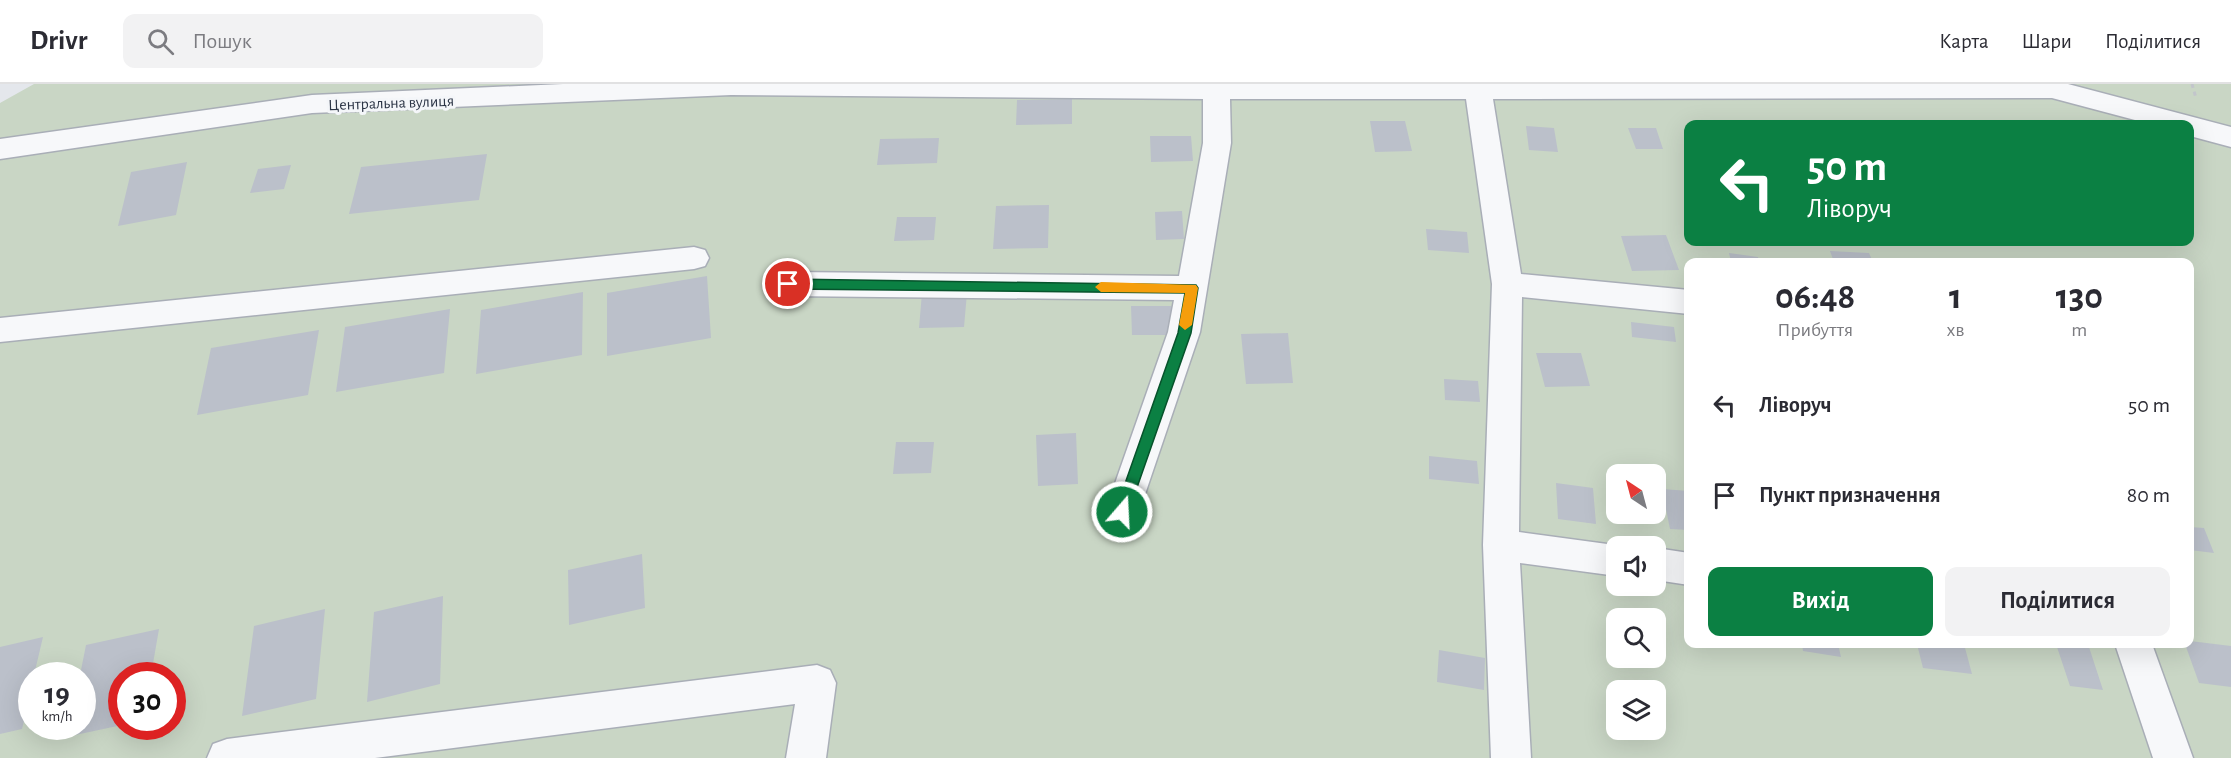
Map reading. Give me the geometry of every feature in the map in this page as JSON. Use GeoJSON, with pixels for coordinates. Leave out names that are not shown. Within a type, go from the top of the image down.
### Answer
{"type":"FeatureCollection","features":[{"type":"Feature","properties":{"kind":"street","name":"Центральна вулиця"},"geometry":{"type":"LineString","coordinates":[[0,149],[312,104],[731,86],[1216,90],[2052,90],[2168,120]]}},
{"type":"Feature","properties":{"kind":"street"},"geometry":{"type":"LineString","coordinates":[[1122,512],[1184,333],[1216,143],[1216,90]]}},
{"type":"Feature","properties":{"kind":"street"},"geometry":{"type":"LineString","coordinates":[[1478,90],[1507,284],[1501,545],[1511,758]]}},
{"type":"Feature","properties":{"kind":"street"},"geometry":{"type":"LineString","coordinates":[[2194,127],[2231,137]]}},
{"type":"Feature","properties":{"kind":"street"},"geometry":{"type":"LineString","coordinates":[[0,330],[694,258]]}},
{"type":"Feature","properties":{"kind":"street"},"geometry":{"type":"LineString","coordinates":[[788,284],[1192,288]]}},
{"type":"Feature","properties":{"kind":"street"},"geometry":{"type":"LineString","coordinates":[[1507,284],[1684,302]]}},
{"type":"Feature","properties":{"kind":"street"},"geometry":{"type":"LineString","coordinates":[[1501,545],[1606,559]]}},
{"type":"Feature","properties":{"kind":"street"},"geometry":{"type":"LineString","coordinates":[[1666,566],[1684,568]]}},
{"type":"Feature","properties":{"kind":"street"},"geometry":{"type":"LineString","coordinates":[[2134,648],[2173,758]]}},
{"type":"Feature","properties":{"kind":"street"},"geometry":{"type":"LineString","coordinates":[[227,758],[817,683],[806,758]]}},
{"type":"Feature","properties":{"kind":"green space"},"geometry":{"type":"Polygon","coordinates":[[[34,84],[2231,84],[2231,758],[0,758],[0,103],[34,84]]]}},
{"type":"Feature","properties":{"kind":"building"},"geometry":{"type":"Polygon","coordinates":[[[1072,99],[1072,124],[1016,125],[1017,100],[1072,99]]]}},
{"type":"Feature","properties":{"kind":"building"},"geometry":{"type":"Polygon","coordinates":[[[1370,121],[1405,121],[1412,151],[1375,152],[1370,121]]]}},
{"type":"Feature","properties":{"kind":"building"},"geometry":{"type":"Polygon","coordinates":[[[1526,126],[1554,128],[1558,152],[1529,150],[1526,126]]]}},
{"type":"Feature","properties":{"kind":"building"},"geometry":{"type":"Polygon","coordinates":[[[1628,128],[1656,128],[1663,149],[1636,149],[1628,128]]]}},
{"type":"Feature","properties":{"kind":"building"},"geometry":{"type":"Polygon","coordinates":[[[1150,136],[1191,136],[1193,161],[1151,162],[1150,136]]]}},
{"type":"Feature","properties":{"kind":"building"},"geometry":{"type":"Polygon","coordinates":[[[939,138],[937,163],[877,165],[880,139],[939,138]]]}},
{"type":"Feature","properties":{"kind":"building"},"geometry":{"type":"Polygon","coordinates":[[[487,154],[479,200],[349,214],[361,167],[487,154]]]}},
{"type":"Feature","properties":{"kind":"building"},"geometry":{"type":"Polygon","coordinates":[[[187,162],[176,215],[118,226],[131,172],[187,162]]]}},
{"type":"Feature","properties":{"kind":"building"},"geometry":{"type":"Polygon","coordinates":[[[291,165],[284,189],[250,193],[258,169],[291,165]]]}},
{"type":"Feature","properties":{"kind":"building"},"geometry":{"type":"Polygon","coordinates":[[[1049,205],[1048,248],[993,249],[996,206],[1049,205]]]}},
{"type":"Feature","properties":{"kind":"building"},"geometry":{"type":"Polygon","coordinates":[[[1182,211],[1184,239],[1156,240],[1155,212],[1182,211]]]}},
{"type":"Feature","properties":{"kind":"building"},"geometry":{"type":"Polygon","coordinates":[[[897,217],[936,217],[934,240],[894,241],[897,217]]]}},
{"type":"Feature","properties":{"kind":"building"},"geometry":{"type":"Polygon","coordinates":[[[1426,229],[1467,232],[1469,253],[1428,250],[1426,229]]]}},
{"type":"Feature","properties":{"kind":"building"},"geometry":{"type":"Polygon","coordinates":[[[1666,235],[1679,270],[1632,271],[1621,236],[1666,235]]]}},
{"type":"Feature","properties":{"kind":"building"},"geometry":{"type":"Polygon","coordinates":[[[1830,251],[1869,253],[1871,258],[1833,258],[1830,251]]]}},
{"type":"Feature","properties":{"kind":"building"},"geometry":{"type":"Polygon","coordinates":[[[1729,253],[1758,258],[1730,258],[1729,253]]]}},
{"type":"Feature","properties":{"kind":"building"},"geometry":{"type":"Polygon","coordinates":[[[707,276],[711,338],[607,356],[607,293],[707,276]]]}},
{"type":"Feature","properties":{"kind":"building"},"geometry":{"type":"Polygon","coordinates":[[[583,292],[582,355],[476,374],[481,310],[583,292]]]}},
{"type":"Feature","properties":{"kind":"building"},"geometry":{"type":"Polygon","coordinates":[[[922,293],[967,293],[964,327],[919,328],[922,293]]]}},
{"type":"Feature","properties":{"kind":"building"},"geometry":{"type":"Polygon","coordinates":[[[1131,306],[1171,306],[1172,335],[1132,335],[1131,306]]]}},
{"type":"Feature","properties":{"kind":"building"},"geometry":{"type":"Polygon","coordinates":[[[450,309],[444,373],[336,392],[345,327],[450,309]]]}},
{"type":"Feature","properties":{"kind":"building"},"geometry":{"type":"Polygon","coordinates":[[[1631,322],[1674,327],[1676,342],[1632,337],[1631,322]]]}},
{"type":"Feature","properties":{"kind":"building"},"geometry":{"type":"Polygon","coordinates":[[[319,330],[308,395],[197,415],[211,348],[319,330]]]}},
{"type":"Feature","properties":{"kind":"building"},"geometry":{"type":"Polygon","coordinates":[[[1288,333],[1293,383],[1246,384],[1241,334],[1288,333]]]}},
{"type":"Feature","properties":{"kind":"building"},"geometry":{"type":"Polygon","coordinates":[[[1536,353],[1581,353],[1590,386],[1545,387],[1536,353]]]}},
{"type":"Feature","properties":{"kind":"building"},"geometry":{"type":"Polygon","coordinates":[[[1444,379],[1478,381],[1480,402],[1445,400],[1444,379]]]}},
{"type":"Feature","properties":{"kind":"building"},"geometry":{"type":"Polygon","coordinates":[[[1076,433],[1078,484],[1038,486],[1036,435],[1076,433]]]}},
{"type":"Feature","properties":{"kind":"building"},"geometry":{"type":"Polygon","coordinates":[[[896,442],[934,442],[931,473],[893,474],[896,442]]]}},
{"type":"Feature","properties":{"kind":"building"},"geometry":{"type":"Polygon","coordinates":[[[1429,456],[1477,461],[1479,484],[1429,479],[1429,456]]]}},
{"type":"Feature","properties":{"kind":"building"},"geometry":{"type":"Polygon","coordinates":[[[1556,483],[1593,488],[1596,524],[1558,519],[1556,483]]]}},
{"type":"Feature","properties":{"kind":"building"},"geometry":{"type":"Polygon","coordinates":[[[1666,489],[1684,491],[1684,530],[1670,529],[1666,509],[1666,489]]]}},
{"type":"Feature","properties":{"kind":"building"},"geometry":{"type":"Polygon","coordinates":[[[2194,527],[2204,528],[2214,553],[2194,550],[2194,527]]]}},
{"type":"Feature","properties":{"kind":"building"},"geometry":{"type":"Polygon","coordinates":[[[642,554],[645,608],[569,625],[568,570],[642,554]]]}},
{"type":"Feature","properties":{"kind":"building"},"geometry":{"type":"Polygon","coordinates":[[[443,596],[440,684],[367,702],[374,612],[443,596]]]}},
{"type":"Feature","properties":{"kind":"building"},"geometry":{"type":"Polygon","coordinates":[[[325,609],[316,699],[242,716],[254,626],[325,609]]]}},
{"type":"Feature","properties":{"kind":"building"},"geometry":{"type":"Polygon","coordinates":[[[159,629],[153,662],[108,662],[108,728],[96,731],[96,662],[83,662],[86,645],[159,629]]]}},
{"type":"Feature","properties":{"kind":"building"},"geometry":{"type":"Polygon","coordinates":[[[43,637],[37,662],[18,662],[18,730],[0,734],[0,647],[43,637]]]}},
{"type":"Feature","properties":{"kind":"building"},"geometry":{"type":"Polygon","coordinates":[[[2194,641],[2231,646],[2231,687],[2199,683],[2186,648],[2194,648],[2194,641]]]}},
{"type":"Feature","properties":{"kind":"building"},"geometry":{"type":"Polygon","coordinates":[[[1803,648],[1839,648],[1841,657],[1803,651],[1803,648]]]}},
{"type":"Feature","properties":{"kind":"building"},"geometry":{"type":"Polygon","coordinates":[[[1918,648],[1965,648],[1972,674],[1923,668],[1918,648]]]}},
{"type":"Feature","properties":{"kind":"building"},"geometry":{"type":"Polygon","coordinates":[[[2057,648],[2089,648],[2103,690],[2070,686],[2057,648]]]}},
{"type":"Feature","properties":{"kind":"building"},"geometry":{"type":"Polygon","coordinates":[[[1439,650],[1485,658],[1484,690],[1437,682],[1439,650]]]}},
{"type":"Feature","properties":{"kind":"slow traffic"},"geometry":{"type":"LineString","coordinates":[[1101,287],[1192,288],[1185,325]]}},
{"type":"Feature","properties":{"kind":"route"},"geometry":{"type":"LineString","coordinates":[[788,284],[1192,288],[1184,333],[1122,512]]}}]}
